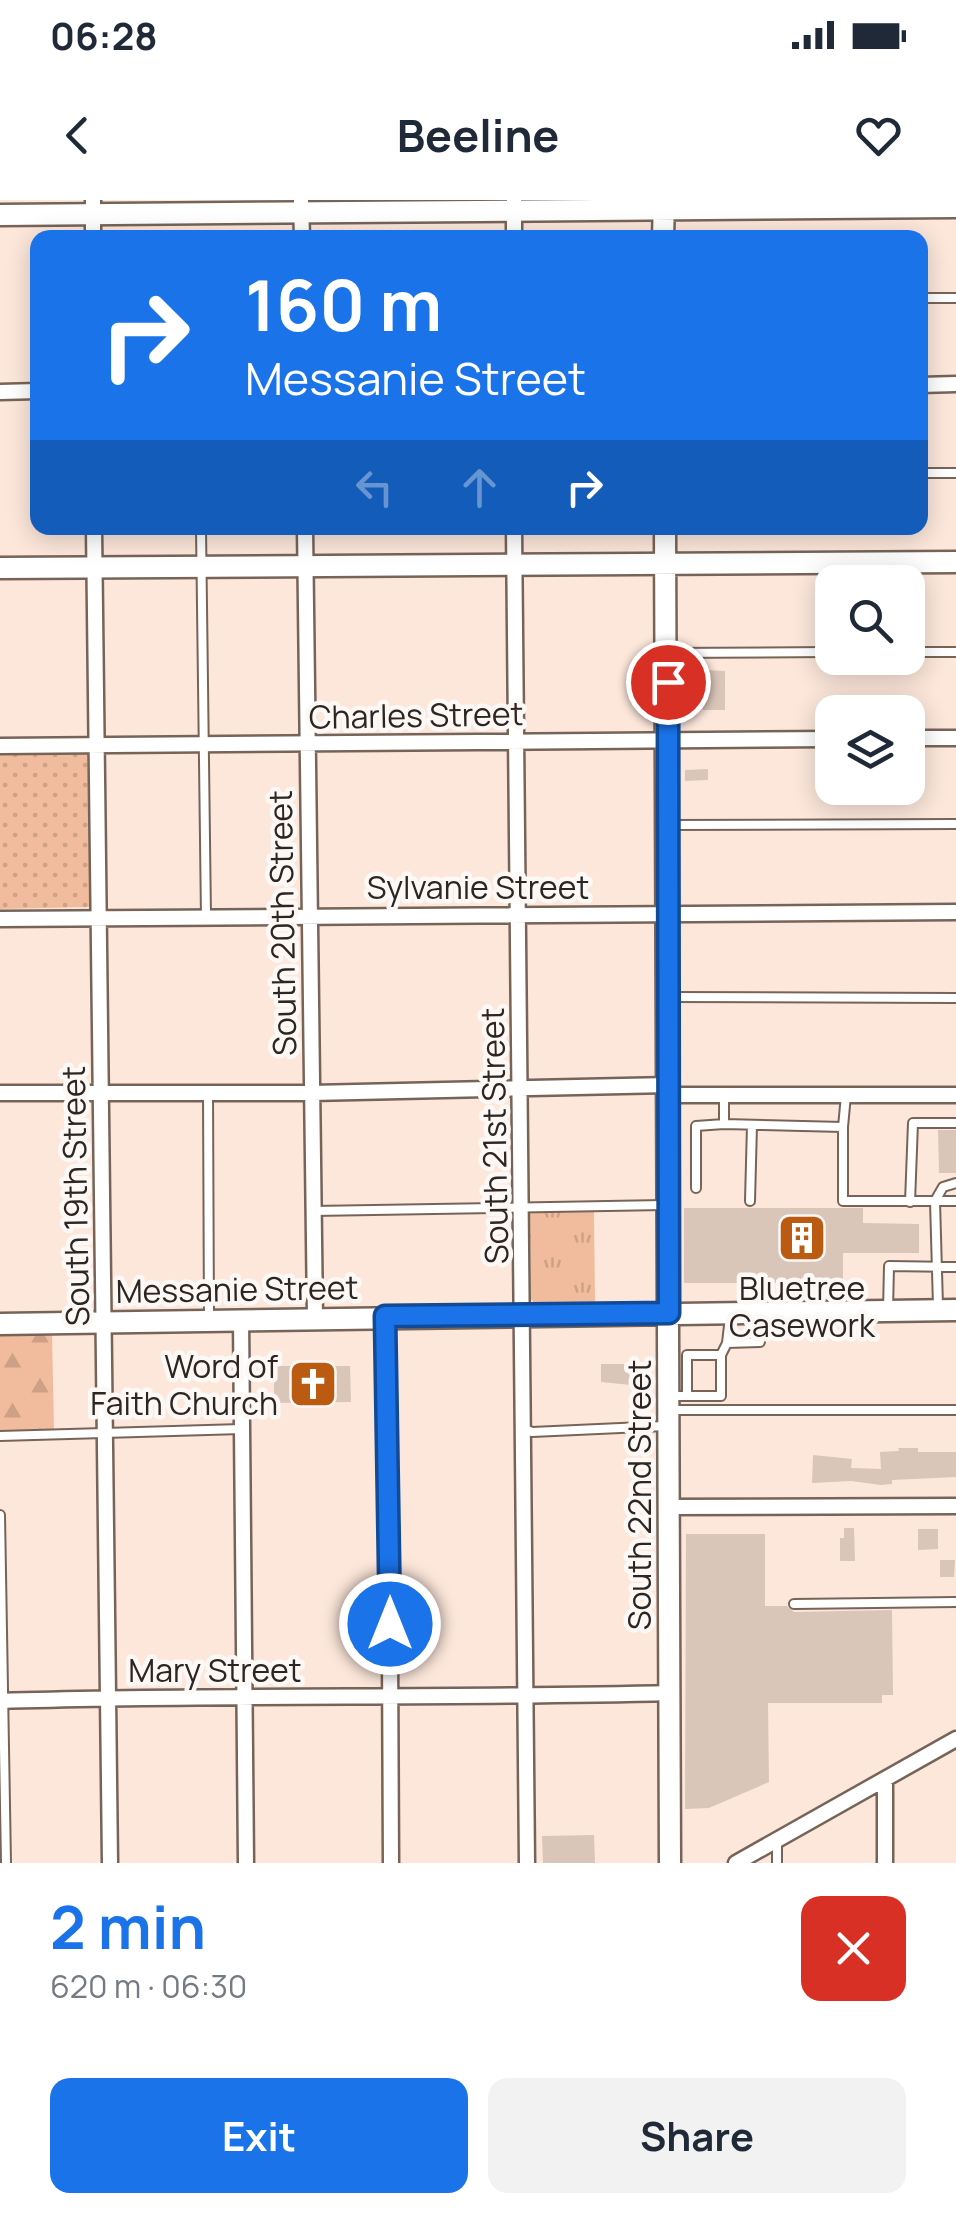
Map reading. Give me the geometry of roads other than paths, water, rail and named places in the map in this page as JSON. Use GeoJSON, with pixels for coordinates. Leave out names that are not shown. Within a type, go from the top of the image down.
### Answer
{"type":"FeatureCollection","features":[{"type":"Feature","properties":{"kind":"street"},"geometry":{"type":"LineString","coordinates":[[664,204],[664,230]]}},
{"type":"Feature","properties":{"kind":"street"},"geometry":{"type":"LineString","coordinates":[[0,215],[93,207],[956,207]]}},
{"type":"Feature","properties":{"kind":"street"},"geometry":{"type":"LineString","coordinates":[[928,385],[956,384]]}},
{"type":"Feature","properties":{"kind":"street"},"geometry":{"type":"LineString","coordinates":[[0,392],[30,391]]}},
{"type":"Feature","properties":{"kind":"street","name":"South 19th Street"},"geometry":{"type":"LineString","coordinates":[[94,535],[110,1863]]}},
{"type":"Feature","properties":{"kind":"street","name":"South 20th Street"},"geometry":{"type":"LineString","coordinates":[[305,535],[315,1318]]}},
{"type":"Feature","properties":{"kind":"street","name":"South 21st Street"},"geometry":{"type":"LineString","coordinates":[[514,535],[527,1863]]}},
{"type":"Feature","properties":{"kind":"street","name":"South 22nd Street"},"geometry":{"type":"LineString","coordinates":[[666,535],[669,1313],[674,1407],[669,1507],[670,1863]]}},
{"type":"Feature","properties":{"kind":"street"},"geometry":{"type":"LineString","coordinates":[[0,568],[956,562]]}},
{"type":"Feature","properties":{"kind":"street"},"geometry":{"type":"LineString","coordinates":[[925,738],[956,738]]}},
{"type":"Feature","properties":{"kind":"street","name":"Charles Street"},"geometry":{"type":"LineString","coordinates":[[0,746],[815,739]]}},
{"type":"Feature","properties":{"kind":"street","name":"Sylvanie Street"},"geometry":{"type":"LineString","coordinates":[[0,919],[956,912]]}},
{"type":"Feature","properties":{"kind":"street"},"geometry":{"type":"LineString","coordinates":[[0,1093],[520,1088],[668,1090],[724,1095],[956,1095]]}},
{"type":"Feature","properties":{"kind":"street","name":"Messanie Street"},"geometry":{"type":"LineString","coordinates":[[0,1324],[947,1310]]}},
{"type":"Feature","properties":{"kind":"street"},"geometry":{"type":"LineString","coordinates":[[385,1316],[390,1438],[391,1863]]}},
{"type":"Feature","properties":{"kind":"street"},"geometry":{"type":"LineString","coordinates":[[241,1319],[246,1863]]}},
{"type":"Feature","properties":{"kind":"street"},"geometry":{"type":"LineString","coordinates":[[669,1507],[956,1506]]}},
{"type":"Feature","properties":{"kind":"street","name":"Mary Street"},"geometry":{"type":"LineString","coordinates":[[2,1701],[670,1693]]}},
{"type":"Feature","properties":{"kind":"street"},"geometry":{"type":"LineString","coordinates":[[736,1863],[956,1739]]}},
{"type":"Feature","properties":{"kind":"street"},"geometry":{"type":"LineString","coordinates":[[885,1780],[886,1863]]}},
{"type":"Feature","properties":{"kind":"lane"},"geometry":{"type":"LineString","coordinates":[[928,298],[956,298]]}},
{"type":"Feature","properties":{"kind":"lane"},"geometry":{"type":"LineString","coordinates":[[928,474],[956,473]]}},
{"type":"Feature","properties":{"kind":"lane"},"geometry":{"type":"LineString","coordinates":[[201,535],[206,916]]}},
{"type":"Feature","properties":{"kind":"lane"},"geometry":{"type":"LineString","coordinates":[[667,653],[815,652]]}},
{"type":"Feature","properties":{"kind":"lane"},"geometry":{"type":"LineString","coordinates":[[925,652],[956,652]]}},
{"type":"Feature","properties":{"kind":"lane"},"geometry":{"type":"LineString","coordinates":[[668,826],[956,824]]}},
{"type":"Feature","properties":{"kind":"lane"},"geometry":{"type":"LineString","coordinates":[[668,997],[956,998]]}},
{"type":"Feature","properties":{"kind":"lane"},"geometry":{"type":"LineString","coordinates":[[208,1093],[209,1320]]}},
{"type":"Feature","properties":{"kind":"lane"},"geometry":{"type":"LineString","coordinates":[[724,1095],[724,1124]]}},
{"type":"Feature","properties":{"kind":"lane"},"geometry":{"type":"LineString","coordinates":[[846,1095],[842,1127],[843,1201],[956,1201]]}},
{"type":"Feature","properties":{"kind":"lane"},"geometry":{"type":"LineString","coordinates":[[910,1202],[913,1123],[956,1123]]}},
{"type":"Feature","properties":{"kind":"lane"},"geometry":{"type":"LineString","coordinates":[[750,1201],[752,1125]]}},
{"type":"Feature","properties":{"kind":"lane"},"geometry":{"type":"LineString","coordinates":[[696,1188],[696,1126],[842,1127]]}},
{"type":"Feature","properties":{"kind":"lane"},"geometry":{"type":"LineString","coordinates":[[947,1310],[935,1267],[935,1202],[943,1187],[956,1183]]}},
{"type":"Feature","properties":{"kind":"lane"},"geometry":{"type":"LineString","coordinates":[[313,1211],[669,1204]]}},
{"type":"Feature","properties":{"kind":"lane"},"geometry":{"type":"LineString","coordinates":[[888,1311],[889,1266],[956,1267]]}},
{"type":"Feature","properties":{"kind":"lane"},"geometry":{"type":"LineString","coordinates":[[525,1429],[532,1432],[721,1396],[720,1355],[727,1343],[731,1312]]}},
{"type":"Feature","properties":{"kind":"lane"},"geometry":{"type":"LineString","coordinates":[[727,1343],[760,1342]]}},
{"type":"Feature","properties":{"kind":"lane"},"geometry":{"type":"LineString","coordinates":[[674,1407],[687,1355],[720,1355]]}},
{"type":"Feature","properties":{"kind":"lane"},"geometry":{"type":"LineString","coordinates":[[674,1407],[956,1410]]}},
{"type":"Feature","properties":{"kind":"lane"},"geometry":{"type":"LineString","coordinates":[[0,1436],[242,1429]]}},
{"type":"Feature","properties":{"kind":"lane"},"geometry":{"type":"LineString","coordinates":[[0,1514],[6,1863]]}},
{"type":"Feature","properties":{"kind":"lane"},"geometry":{"type":"LineString","coordinates":[[794,1604],[956,1602]]}},
{"type":"Feature","properties":{"kind":"lane"},"geometry":{"type":"LineString","coordinates":[[777,1840],[777,1863]]}},
{"type":"Feature","properties":{"kind":"place","name":"Bluetree Casework"},"geometry":{"type":"Point","coordinates":[802,1238]}},
{"type":"Feature","properties":{"kind":"place","name":"Word of Faith Church"},"geometry":{"type":"Point","coordinates":[313,1384]}}]}
